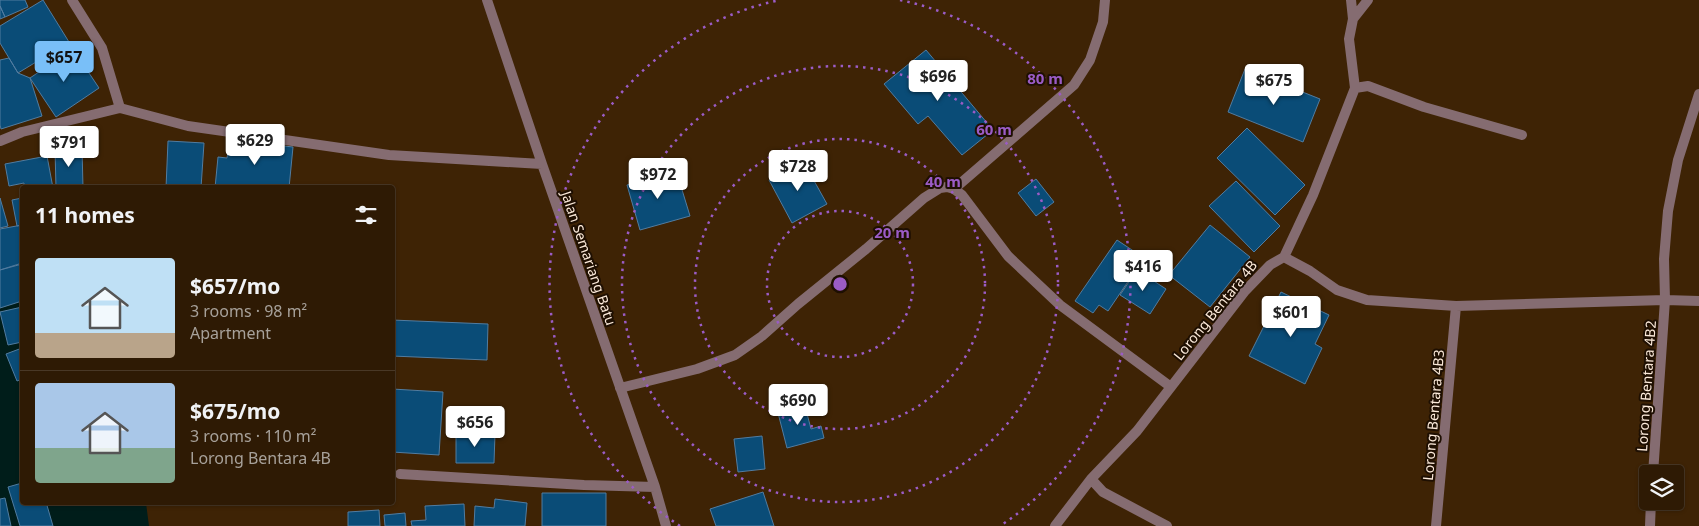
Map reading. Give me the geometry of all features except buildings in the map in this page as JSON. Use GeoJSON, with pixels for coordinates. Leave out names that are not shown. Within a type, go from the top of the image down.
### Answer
{"type":"FeatureCollection","features":[{"type":"Feature","properties":{"kind":"street"},"geometry":{"type":"LineString","coordinates":[[72,0],[102,48],[120,108]]}},
{"type":"Feature","properties":{"kind":"street","name":"Jalan Semariang Batu"},"geometry":{"type":"LineString","coordinates":[[487,0],[655,487],[666,526]]}},
{"type":"Feature","properties":{"kind":"street"},"geometry":{"type":"LineString","coordinates":[[954,189],[1074,85],[1090,60],[1103,22],[1105,0]]}},
{"type":"Feature","properties":{"kind":"street"},"geometry":{"type":"LineString","coordinates":[[1351,0],[1353,19],[1350,39],[1355,88],[1313,194],[1284,257],[1310,271],[1337,290],[1367,300],[1456,306],[1665,300],[1699,301]]}},
{"type":"Feature","properties":{"kind":"street"},"geometry":{"type":"LineString","coordinates":[[1353,19],[1368,0]]}},
{"type":"Feature","properties":{"kind":"street"},"geometry":{"type":"LineString","coordinates":[[1355,88],[1368,86],[1424,107],[1522,135]]}},
{"type":"Feature","properties":{"kind":"street","name":"Lorong Bentara 4B2"},"geometry":{"type":"LineString","coordinates":[[1655,465],[1665,300],[1664,259],[1668,210],[1678,160],[1699,94]]}},
{"type":"Feature","properties":{"kind":"street"},"geometry":{"type":"LineString","coordinates":[[0,141],[22,132],[120,108],[188,126],[379,153],[542,164]]}},
{"type":"Feature","properties":{"kind":"street"},"geometry":{"type":"LineString","coordinates":[[620,388],[697,369],[735,355],[762,336],[924,198],[940,188],[948,187],[962,195],[1008,256],[1060,306],[1171,387]]}},
{"type":"Feature","properties":{"kind":"street","name":"Lorong Bentara 4B"},"geometry":{"type":"LineString","coordinates":[[1055,526],[1092,480],[1137,431],[1245,291],[1270,265],[1284,257]]}},
{"type":"Feature","properties":{"kind":"street","name":"Lorong Bentara 4B3"},"geometry":{"type":"LineString","coordinates":[[1436,526],[1456,306]]}},
{"type":"Feature","properties":{"kind":"street"},"geometry":{"type":"LineString","coordinates":[[400,474],[584,485],[655,487]]}},
{"type":"Feature","properties":{"kind":"street"},"geometry":{"type":"LineString","coordinates":[[1092,480],[1103,492],[1167,526]]}},
{"type":"Feature","properties":{"kind":"street"},"geometry":{"type":"LineString","coordinates":[[1650,526],[1651,510]]}},
{"type":"Feature","properties":{"kind":"water"},"geometry":{"type":"Polygon","coordinates":[[[20,250],[20,505],[146,505],[149,526],[0,526],[0,252],[20,250]]]}}]}
